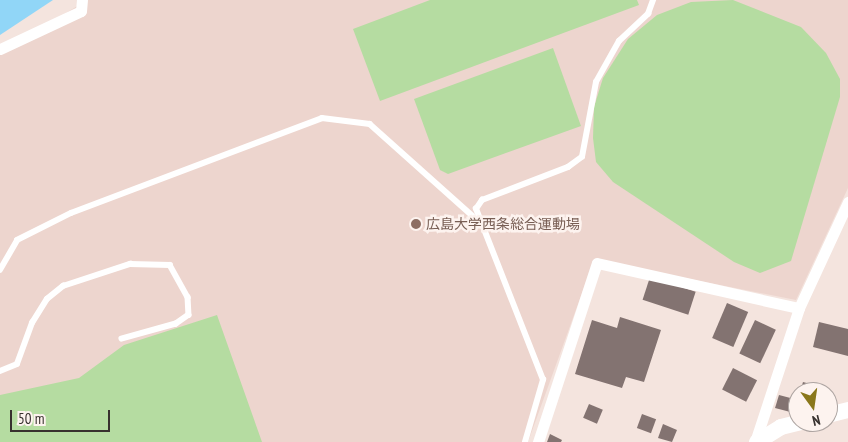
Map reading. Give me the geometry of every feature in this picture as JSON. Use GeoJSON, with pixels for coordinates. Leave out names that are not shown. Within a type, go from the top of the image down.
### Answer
{"type":"FeatureCollection","features":[{"type":"Feature","properties":{"kind":"street"},"geometry":{"type":"LineString","coordinates":[[0,50],[81,11],[82,0]]}},
{"type":"Feature","properties":{"kind":"street"},"geometry":{"type":"LineString","coordinates":[[756,442],[799,308],[848,202]]}},
{"type":"Feature","properties":{"kind":"street"},"geometry":{"type":"LineString","coordinates":[[538,442],[597,262],[799,308]]}},
{"type":"Feature","properties":{"kind":"street"},"geometry":{"type":"LineString","coordinates":[[756,442],[781,427],[788,425]]}},
{"type":"Feature","properties":{"kind":"lane"},"geometry":{"type":"LineString","coordinates":[[525,442],[543,380],[476,209],[482,200],[568,167],[582,157],[596,82],[619,41],[648,14],[653,0]]}},
{"type":"Feature","properties":{"kind":"lane"},"geometry":{"type":"LineString","coordinates":[[0,270],[17,240],[71,213],[322,118],[370,124],[484,226]]}},
{"type":"Feature","properties":{"kind":"lane"},"geometry":{"type":"LineString","coordinates":[[0,371],[17,364],[32,323],[47,299],[63,286],[130,264],[170,265],[188,297],[189,315],[176,324],[122,339]]}},
{"type":"Feature","properties":{"kind":"shaded area","name":"広島大学西条総合運動場"},"geometry":{"type":"Polygon","coordinates":[[[87,0],[848,0],[848,188],[796,300],[594,260],[528,442],[0,442],[0,54],[87,0]]]}},
{"type":"Feature","properties":{"kind":"green space"},"geometry":{"type":"Polygon","coordinates":[[[430,0],[637,0],[639,5],[380,101],[353,29],[430,0]]]}},
{"type":"Feature","properties":{"kind":"green space"},"geometry":{"type":"Polygon","coordinates":[[[733,0],[801,27],[826,53],[840,79],[840,97],[791,261],[760,273],[734,262],[613,182],[596,162],[593,138],[594,107],[603,78],[628,39],[657,15],[691,2],[733,0]]]}},
{"type":"Feature","properties":{"kind":"green space"},"geometry":{"type":"Polygon","coordinates":[[[553,48],[581,126],[448,174],[440,170],[414,99],[553,48]]]}},
{"type":"Feature","properties":{"kind":"green space"},"geometry":{"type":"Polygon","coordinates":[[[217,315],[262,442],[0,442],[0,395],[79,378],[124,345],[217,315]]]}},
{"type":"Feature","properties":{"kind":"water"},"geometry":{"type":"Polygon","coordinates":[[[0,0],[53,0],[0,35],[0,0]]]}},
{"type":"Feature","properties":{"kind":"building"},"geometry":{"type":"Polygon","coordinates":[[[650,277],[696,292],[688,315],[643,300],[650,277]]]}},
{"type":"Feature","properties":{"kind":"building"},"geometry":{"type":"Polygon","coordinates":[[[727,303],[748,312],[733,347],[712,338],[727,303]]]}},
{"type":"Feature","properties":{"kind":"building"},"geometry":{"type":"Polygon","coordinates":[[[620,317],[661,330],[644,382],[626,377],[622,388],[575,374],[592,320],[617,328],[620,317]]]}},
{"type":"Feature","properties":{"kind":"building"},"geometry":{"type":"Polygon","coordinates":[[[755,320],[776,330],[760,363],[739,354],[755,320]]]}},
{"type":"Feature","properties":{"kind":"building"},"geometry":{"type":"Polygon","coordinates":[[[819,322],[848,329],[848,356],[813,347],[819,322]]]}},
{"type":"Feature","properties":{"kind":"building"},"geometry":{"type":"Polygon","coordinates":[[[733,368],[757,380],[746,402],[722,389],[733,368]]]}},
{"type":"Feature","properties":{"kind":"building"},"geometry":{"type":"Polygon","coordinates":[[[779,395],[788,397],[788,411],[775,408],[779,395]]]}},
{"type":"Feature","properties":{"kind":"building"},"geometry":{"type":"Polygon","coordinates":[[[589,404],[603,410],[597,424],[583,418],[589,404]]]}},
{"type":"Feature","properties":{"kind":"building"},"geometry":{"type":"Polygon","coordinates":[[[642,414],[656,419],[651,433],[637,428],[642,414]]]}},
{"type":"Feature","properties":{"kind":"building"},"geometry":{"type":"Polygon","coordinates":[[[663,424],[677,430],[672,442],[658,438],[663,424]]]}},
{"type":"Feature","properties":{"kind":"building"},"geometry":{"type":"Polygon","coordinates":[[[550,434],[562,440],[561,442],[547,442],[550,434]]]}},
{"type":"Feature","properties":{"kind":"place","name":"広島大学西条総合運動場"},"geometry":{"type":"Point","coordinates":[416,224]}}]}
